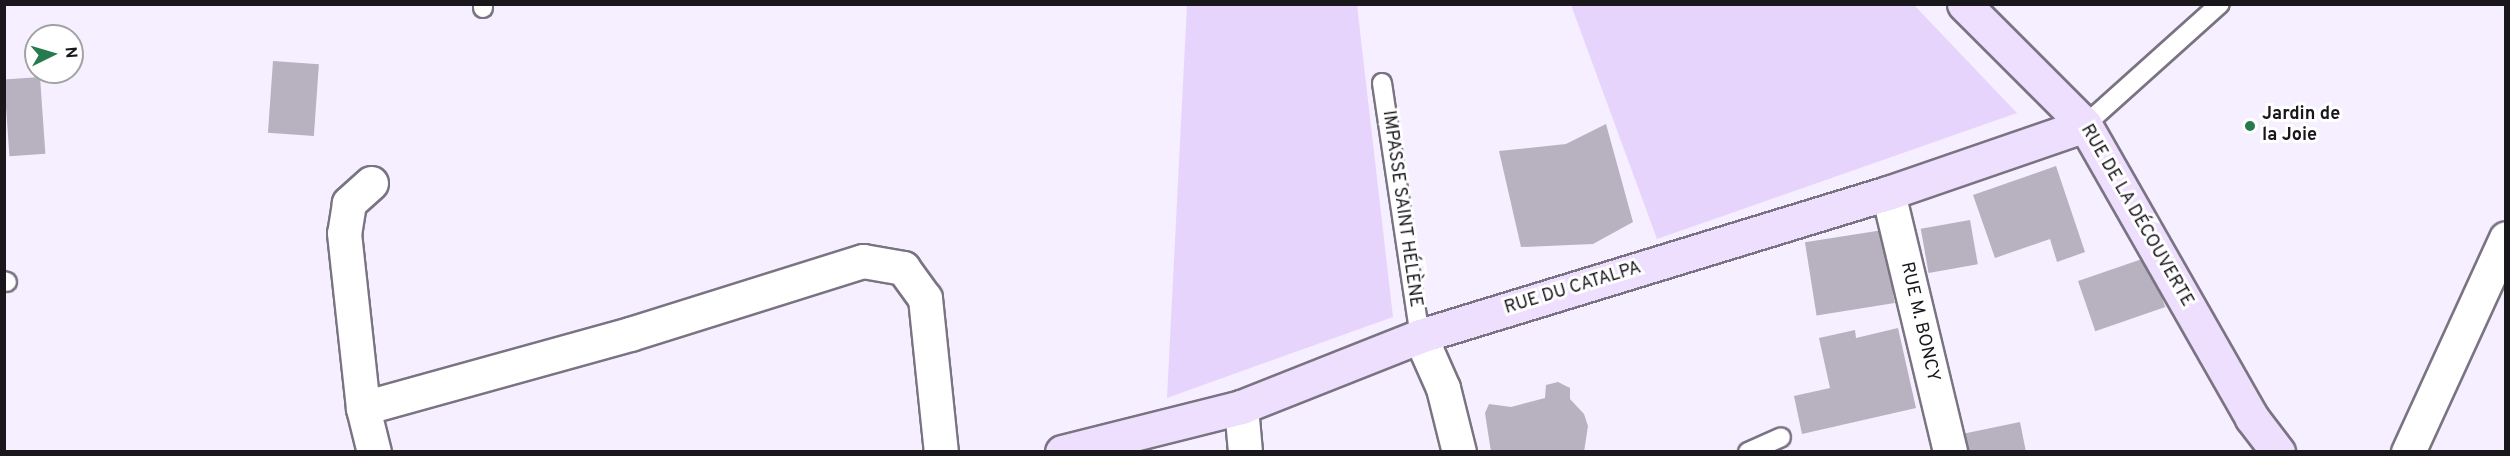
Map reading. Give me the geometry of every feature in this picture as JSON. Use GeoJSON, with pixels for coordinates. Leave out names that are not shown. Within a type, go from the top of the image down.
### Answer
{"type":"FeatureCollection","features":[{"type":"Feature","properties":{"kind":"street","name":"RUE DE LA DÉCOUVERTE"},"geometry":{"type":"LineString","coordinates":[[1964,4],[2085,125],[2252,418],[2278,452]]}},
{"type":"Feature","properties":{"kind":"street","name":"RUE DU CATALPA"},"geometry":{"type":"LineString","coordinates":[[1062,452],[1241,407],[1419,336],[1888,193],[2085,125]]}},
{"type":"Feature","properties":{"kind":"street"},"geometry":{"type":"LineString","coordinates":[[371,183],[349,203],[344,233],[363,408],[374,452]]}},
{"type":"Feature","properties":{"kind":"street","name":"RUE M. BONCY"},"geometry":{"type":"LineString","coordinates":[[1888,193],[1950,452]]}},
{"type":"Feature","properties":{"kind":"street"},"geometry":{"type":"LineString","coordinates":[[2408,452],[2505,238]]}},
{"type":"Feature","properties":{"kind":"street"},"geometry":{"type":"LineString","coordinates":[[363,408],[630,334],[863,261],[903,268],[925,298],[941,452]]}},
{"type":"Feature","properties":{"kind":"street"},"geometry":{"type":"LineString","coordinates":[[1419,336],[1443,388],[1459,452]]}},
{"type":"Feature","properties":{"kind":"street"},"geometry":{"type":"LineString","coordinates":[[1241,407],[1245,452]]}},
{"type":"Feature","properties":{"kind":"lane"},"geometry":{"type":"LineString","coordinates":[[2085,125],[2220,4]]}},
{"type":"Feature","properties":{"kind":"lane","name":"IMPASSE SAINT HÉLÈNE"},"geometry":{"type":"LineString","coordinates":[[1382,82],[1419,336]]}},
{"type":"Feature","properties":{"kind":"lane"},"geometry":{"type":"LineString","coordinates":[[1748,452],[1781,437]]}},
{"type":"Feature","properties":{"kind":"shaded area"},"geometry":{"type":"Polygon","coordinates":[[[1187,5],[1357,5],[1393,317],[1167,398],[1187,5]]]}},
{"type":"Feature","properties":{"kind":"shaded area"},"geometry":{"type":"Polygon","coordinates":[[[1571,5],[1914,5],[2017,113],[1657,239],[1571,5]]]}},
{"type":"Feature","properties":{"kind":"building"},"geometry":{"type":"Polygon","coordinates":[[[273,61],[319,64],[314,136],[268,133],[273,61]]]}},
{"type":"Feature","properties":{"kind":"building"},"geometry":{"type":"Polygon","coordinates":[[[24,78],[24,84],[40,84],[45,154],[9,156],[4,80],[24,78]]]}},
{"type":"Feature","properties":{"kind":"building"},"geometry":{"type":"Polygon","coordinates":[[[1606,124],[1633,222],[1593,244],[1521,247],[1499,151],[1566,144],[1606,124]]]}},
{"type":"Feature","properties":{"kind":"building"},"geometry":{"type":"Polygon","coordinates":[[[2056,166],[2085,252],[2057,262],[2050,239],[1995,258],[1973,195],[2056,166]]]}},
{"type":"Feature","properties":{"kind":"building"},"geometry":{"type":"Polygon","coordinates":[[[1970,220],[1978,264],[1929,273],[1921,229],[1970,220]]]}},
{"type":"Feature","properties":{"kind":"building"},"geometry":{"type":"Polygon","coordinates":[[[1883,230],[1895,303],[1817,315],[1805,242],[1883,230]]]}},
{"type":"Feature","properties":{"kind":"building"},"geometry":{"type":"Polygon","coordinates":[[[2148,257],[2165,307],[2095,331],[2078,281],[2148,257]]]}},
{"type":"Feature","properties":{"kind":"building"},"geometry":{"type":"Polygon","coordinates":[[[1898,328],[1916,408],[1802,434],[1794,396],[1830,388],[1819,338],[1855,330],[1856,338],[1898,328]]]}},
{"type":"Feature","properties":{"kind":"building"},"geometry":{"type":"Polygon","coordinates":[[[1558,382],[1570,388],[1570,399],[1584,414],[1588,426],[1584,452],[1491,452],[1485,413],[1489,404],[1511,407],[1545,398],[1546,385],[1558,382]]]}},
{"type":"Feature","properties":{"kind":"building"},"geometry":{"type":"Polygon","coordinates":[[[2020,422],[2026,452],[1966,452],[1962,434],[2020,422]]]}},
{"type":"Feature","properties":{"kind":"place","name":"Jardin de la Joie"},"geometry":{"type":"Point","coordinates":[2250,126]}}]}
